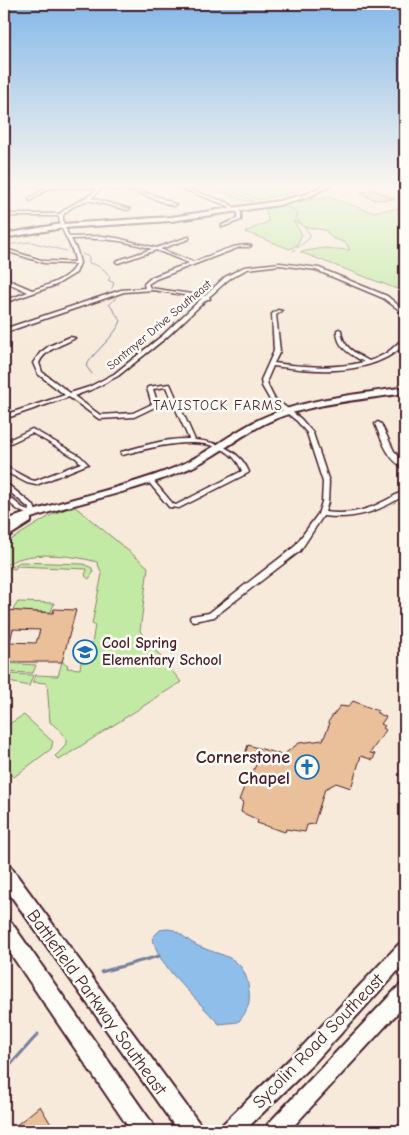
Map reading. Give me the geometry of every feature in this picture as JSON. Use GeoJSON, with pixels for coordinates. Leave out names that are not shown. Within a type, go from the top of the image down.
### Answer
{"type":"FeatureCollection","features":[{"type":"Feature","properties":{"kind":"main road","name":"Battlefield Parkway Southeast"},"geometry":{"type":"LineString","coordinates":[[4,872],[191,1131]]}},
{"type":"Feature","properties":{"kind":"main road","name":"Battlefield Parkway Southeast"},"geometry":{"type":"LineString","coordinates":[[4,928],[144,1131]]}},
{"type":"Feature","properties":{"kind":"street"},"geometry":{"type":"LineString","coordinates":[[4,302],[66,278],[74,272],[78,262],[68,238],[112,237],[156,249],[192,263]]}},
{"type":"Feature","properties":{"kind":"street"},"geometry":{"type":"LineString","coordinates":[[118,262],[188,238]]}},
{"type":"Feature","properties":{"kind":"street"},"geometry":{"type":"LineString","coordinates":[[148,289],[146,284],[151,280],[240,246],[249,246]]}},
{"type":"Feature","properties":{"kind":"street"},"geometry":{"type":"LineString","coordinates":[[8,251],[44,262],[78,262]]}},
{"type":"Feature","properties":{"kind":"street","name":"Santmyer Drive Southeast"},"geometry":{"type":"LineString","coordinates":[[4,418],[102,383],[123,371],[208,298],[228,278],[240,270],[259,265],[286,264],[324,271],[385,296],[405,313]]}},
{"type":"Feature","properties":{"kind":"street"},"geometry":{"type":"LineString","coordinates":[[4,280],[32,292]]}},
{"type":"Feature","properties":{"kind":"street"},"geometry":{"type":"LineString","coordinates":[[4,331],[107,294],[148,289],[208,298]]}},
{"type":"Feature","properties":{"kind":"street"},"geometry":{"type":"LineString","coordinates":[[194,618],[211,616],[281,563],[296,549],[321,514],[327,493],[322,467],[310,433],[289,412],[272,399],[266,389],[264,380],[273,364],[277,351],[274,314],[280,311]]}},
{"type":"Feature","properties":{"kind":"street"},"geometry":{"type":"LineString","coordinates":[[339,330],[339,338],[344,347],[367,362]]}},
{"type":"Feature","properties":{"kind":"street"},"geometry":{"type":"LineString","coordinates":[[72,338],[46,350],[39,356],[36,363],[40,373],[99,417],[134,414],[155,405],[150,388],[168,385],[192,440]]}},
{"type":"Feature","properties":{"kind":"street"},"geometry":{"type":"LineString","coordinates":[[273,364],[329,368],[367,362],[393,352],[405,339]]}},
{"type":"Feature","properties":{"kind":"street"},"geometry":{"type":"LineString","coordinates":[[4,525],[70,502],[149,480],[192,465],[256,424],[289,412],[320,404],[405,390]]}},
{"type":"Feature","properties":{"kind":"street"},"geometry":{"type":"LineString","coordinates":[[378,424],[383,441],[392,455],[405,466]]}},
{"type":"Feature","properties":{"kind":"street"},"geometry":{"type":"LineString","coordinates":[[4,444],[32,431],[78,457],[85,464],[36,483],[16,476],[4,468]]}},
{"type":"Feature","properties":{"kind":"street"},"geometry":{"type":"LineString","coordinates":[[123,453],[176,441],[192,440],[220,448],[236,456],[246,472],[177,507],[171,506],[149,480]]}},
{"type":"Feature","properties":{"kind":"street"},"geometry":{"type":"LineString","coordinates":[[16,476],[4,483],[32,507],[34,514]]}},
{"type":"Feature","properties":{"kind":"street"},"geometry":{"type":"LineString","coordinates":[[321,514],[341,516],[367,513],[405,492]]}},
{"type":"Feature","properties":{"kind":"street"},"geometry":{"type":"LineString","coordinates":[[4,495],[23,511],[34,514]]}},
{"type":"Feature","properties":{"kind":"street"},"geometry":{"type":"LineString","coordinates":[[4,536],[34,514]]}},
{"type":"Feature","properties":{"kind":"street","name":"Sycolin Road Southeast"},"geometry":{"type":"LineString","coordinates":[[230,1131],[306,1056],[405,950]]}},
{"type":"Feature","properties":{"kind":"street","name":"Sycolin Road Southeast"},"geometry":{"type":"LineString","coordinates":[[275,1131],[405,992]]}},
{"type":"Feature","properties":{"kind":"green space"},"geometry":{"type":"Polygon","coordinates":[[[258,237],[301,237],[297,245],[290,249],[258,237]]]}},
{"type":"Feature","properties":{"kind":"green space"},"geometry":{"type":"Polygon","coordinates":[[[405,237],[405,292],[300,252],[324,248],[350,250],[346,243],[332,238],[405,237]]]}},
{"type":"Feature","properties":{"kind":"green space"},"geometry":{"type":"Polygon","coordinates":[[[74,506],[148,567],[140,631],[181,682],[59,760],[55,756],[65,746],[66,738],[50,722],[47,683],[33,682],[35,675],[58,676],[62,662],[68,665],[67,668],[80,669],[81,662],[89,662],[95,625],[92,624],[102,574],[97,562],[75,557],[49,555],[23,558],[12,561],[4,567],[4,544],[53,514],[74,506]]]}},
{"type":"Feature","properties":{"kind":"green space"},"geometry":{"type":"Polygon","coordinates":[[[20,562],[83,564],[92,568],[93,573],[89,579],[85,576],[87,569],[17,566],[15,569],[10,568],[20,562]]]}},
{"type":"Feature","properties":{"kind":"green space"},"geometry":{"type":"Polygon","coordinates":[[[18,602],[54,603],[51,612],[12,611],[18,602]]]}},
{"type":"Feature","properties":{"kind":"green space"},"geometry":{"type":"Polygon","coordinates":[[[4,663],[36,665],[33,673],[4,672],[4,663]]]}},
{"type":"Feature","properties":{"kind":"green space"},"geometry":{"type":"Polygon","coordinates":[[[4,674],[33,675],[29,686],[4,681],[4,674]]]}},
{"type":"Feature","properties":{"kind":"green space"},"geometry":{"type":"Polygon","coordinates":[[[24,715],[53,742],[51,749],[14,777],[4,771],[4,727],[24,715]]]}},
{"type":"Feature","properties":{"kind":"water"},"geometry":{"type":"Polygon","coordinates":[[[160,930],[174,930],[196,945],[232,959],[243,970],[247,979],[249,1004],[246,1012],[238,1022],[219,1024],[173,975],[159,956],[152,938],[160,930]]]}},
{"type":"Feature","properties":{"kind":"building","name":"Cool Spring Elementary School"},"geometry":{"type":"Polygon","coordinates":[[[54,609],[76,610],[62,662],[4,662],[4,610],[53,613],[54,609]],[[13,629],[10,642],[36,643],[40,630],[13,629]]]}},
{"type":"Feature","properties":{"kind":"building","name":"Cornerstone Chapel"},"geometry":{"type":"Polygon","coordinates":[[[353,701],[378,711],[377,713],[386,717],[381,724],[385,726],[383,728],[386,730],[370,753],[375,754],[373,760],[361,756],[351,788],[336,783],[325,789],[314,824],[307,825],[305,832],[286,829],[285,832],[257,823],[258,820],[241,812],[243,802],[239,800],[250,772],[252,773],[258,761],[244,757],[248,745],[283,755],[299,743],[323,740],[330,723],[328,722],[333,715],[340,706],[348,707],[353,701]]]}},
{"type":"Feature","properties":{"kind":"building"},"geometry":{"type":"Polygon","coordinates":[[[40,1106],[55,1131],[9,1131],[40,1106]]]}},
{"type":"Feature","properties":{"kind":"waterway"},"geometry":{"type":"LineString","coordinates":[[293,251],[309,237]]}},
{"type":"Feature","properties":{"kind":"waterway"},"geometry":{"type":"LineString","coordinates":[[4,245],[31,242],[66,251]]}},
{"type":"Feature","properties":{"kind":"waterway"},"geometry":{"type":"LineString","coordinates":[[82,254],[89,257],[89,263],[99,266],[106,272],[110,278],[108,280],[114,283],[112,288]]}},
{"type":"Feature","properties":{"kind":"waterway"},"geometry":{"type":"LineString","coordinates":[[92,374],[86,366],[114,333],[121,321],[109,304],[116,298]]}},
{"type":"Feature","properties":{"kind":"waterway"},"geometry":{"type":"LineString","coordinates":[[101,972],[159,956]]}},
{"type":"Feature","properties":{"kind":"waterway"},"geometry":{"type":"LineString","coordinates":[[4,1072],[38,1034]]}},
{"type":"Feature","properties":{"kind":"place","name":"Cool Spring Elementary School"},"geometry":{"type":"Point","coordinates":[85,652]}},
{"type":"Feature","properties":{"kind":"place","name":"Cornerstone Chapel"},"geometry":{"type":"Point","coordinates":[307,767]}},
{"type":"Feature","properties":{"kind":"district","name":"TAVISTOCK FARMS"},"geometry":{"type":"Point","coordinates":[218,405]}}]}
